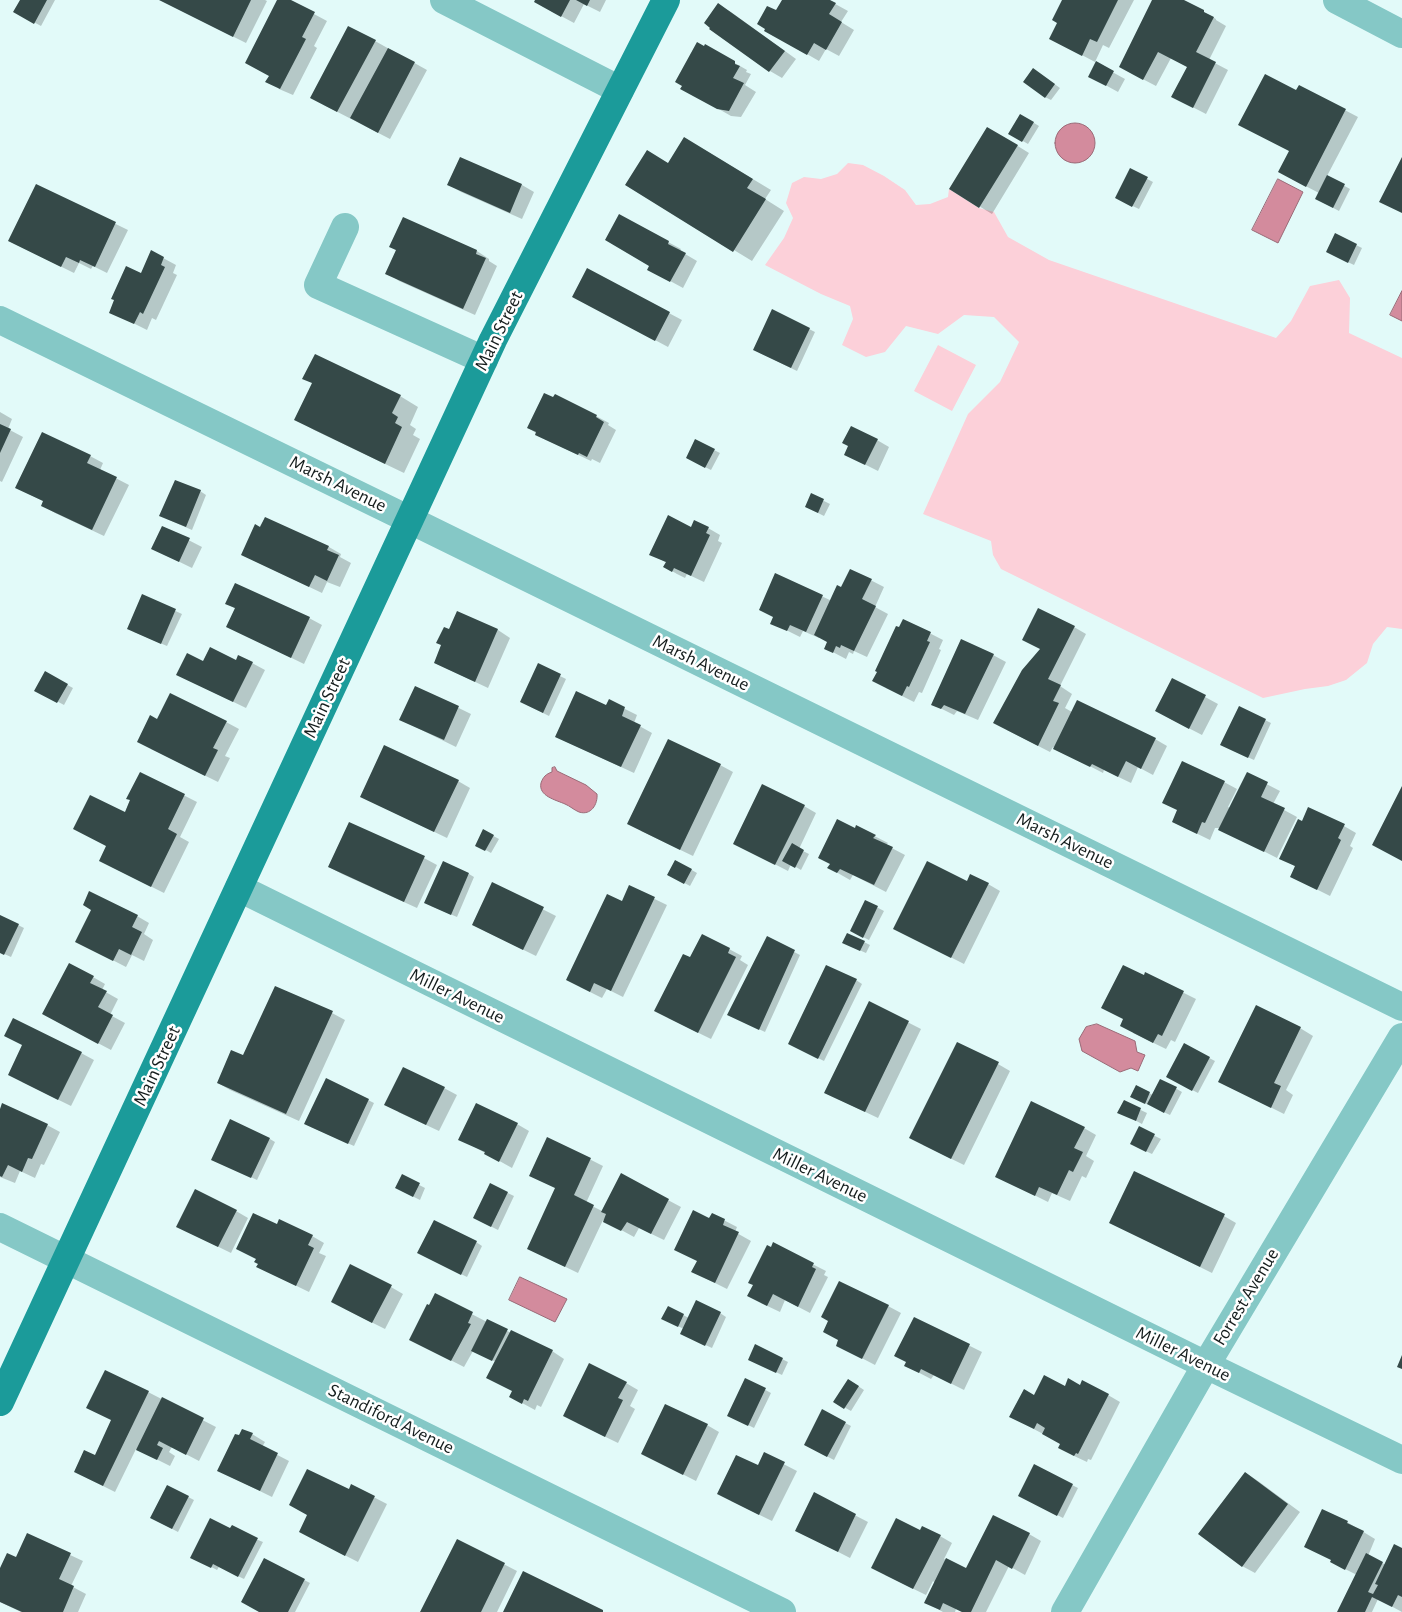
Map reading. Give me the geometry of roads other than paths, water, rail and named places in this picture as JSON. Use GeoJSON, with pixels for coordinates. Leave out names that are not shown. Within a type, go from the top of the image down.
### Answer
{"type":"FeatureCollection","features":[{"type":"Feature","properties":{"kind":"main road","name":"Main Street"},"geometry":{"type":"LineString","coordinates":[[0,1402],[484,360],[666,0]]}},
{"type":"Feature","properties":{"kind":"street"},"geometry":{"type":"LineString","coordinates":[[444,0],[620,90]]}},
{"type":"Feature","properties":{"kind":"street"},"geometry":{"type":"LineString","coordinates":[[1337,0],[1402,34]]}},
{"type":"Feature","properties":{"kind":"street"},"geometry":{"type":"LineString","coordinates":[[345,227],[318,284],[484,360]]}},
{"type":"Feature","properties":{"kind":"street","name":"Marsh Avenue"},"geometry":{"type":"LineString","coordinates":[[0,320],[1402,1007]]}},
{"type":"Feature","properties":{"kind":"street","name":"Miller Avenue"},"geometry":{"type":"LineString","coordinates":[[239,888],[1402,1460]]}},
{"type":"Feature","properties":{"kind":"street","name":"Forrest Avenue"},"geometry":{"type":"LineString","coordinates":[[1064,1612],[1206,1365],[1402,1036]]}},
{"type":"Feature","properties":{"kind":"street","name":"Standiford Avenue"},"geometry":{"type":"LineString","coordinates":[[0,1227],[782,1612]]}}]}
